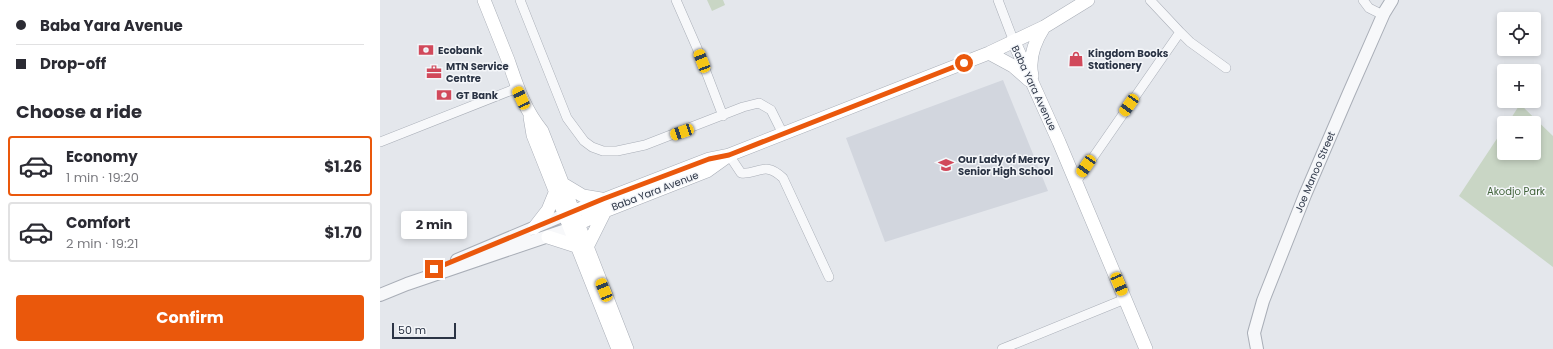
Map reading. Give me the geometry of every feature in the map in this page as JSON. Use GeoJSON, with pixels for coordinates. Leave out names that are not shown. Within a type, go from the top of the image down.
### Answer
{"type":"FeatureCollection","features":[{"type":"Feature","properties":{"kind":"main road"},"geometry":{"type":"LineString","coordinates":[[484,0],[508,60],[517,88],[530,117],[533,135],[559,188],[582,246],[627,349]]}},
{"type":"Feature","properties":{"kind":"main road"},"geometry":{"type":"LineString","coordinates":[[1014,42],[1044,27],[1088,0]]}},
{"type":"Feature","properties":{"kind":"main road"},"geometry":{"type":"LineString","coordinates":[[1034,84],[1031,60],[1033,48],[1044,27]]}},
{"type":"Feature","properties":{"kind":"main road","name":"Baba Yara Avenue"},"geometry":{"type":"LineString","coordinates":[[569,213],[604,205],[709,159],[729,155],[1014,42],[1034,84],[1146,349]]}},
{"type":"Feature","properties":{"kind":"main road"},"geometry":{"type":"LineString","coordinates":[[989,52],[1013,66],[1034,84]]}},
{"type":"Feature","properties":{"kind":"main road"},"geometry":{"type":"LineString","coordinates":[[559,188],[604,205],[582,246],[618,349]]}},
{"type":"Feature","properties":{"kind":"main road"},"geometry":{"type":"LineString","coordinates":[[534,228],[548,210],[559,188]]}},
{"type":"Feature","properties":{"kind":"main road","name":"Baba Yara Avenue"},"geometry":{"type":"LineString","coordinates":[[574,226],[604,205]]}},
{"type":"Feature","properties":{"kind":"main road"},"geometry":{"type":"LineString","coordinates":[[548,237],[582,246]]}},
{"type":"Feature","properties":{"kind":"street"},"geometry":{"type":"LineString","coordinates":[[520,0],[568,118],[584,141],[592,147],[603,151],[625,150],[682,132],[748,105],[759,103],[771,110],[782,134]]}},
{"type":"Feature","properties":{"kind":"street"},"geometry":{"type":"LineString","coordinates":[[676,0],[697,48],[722,116]]}},
{"type":"Feature","properties":{"kind":"street"},"geometry":{"type":"LineString","coordinates":[[998,0],[1014,42]]}},
{"type":"Feature","properties":{"kind":"street"},"geometry":{"type":"LineString","coordinates":[[1150,0],[1190,42],[1226,68]]}},
{"type":"Feature","properties":{"kind":"street"},"geometry":{"type":"LineString","coordinates":[[1363,0],[1369,8],[1383,15]]}},
{"type":"Feature","properties":{"kind":"street","name":"Joe Manoo Street"},"geometry":{"type":"LineString","coordinates":[[1257,349],[1254,333],[1263,301],[1305,195],[1383,15],[1392,0]]}},
{"type":"Feature","properties":{"kind":"street"},"geometry":{"type":"LineString","coordinates":[[1076,182],[1180,32]]}},
{"type":"Feature","properties":{"kind":"street"},"geometry":{"type":"LineString","coordinates":[[380,142],[517,88]]}},
{"type":"Feature","properties":{"kind":"street"},"geometry":{"type":"LineString","coordinates":[[729,155],[741,173],[766,169],[773,171],[783,178],[829,277]]}},
{"type":"Feature","properties":{"kind":"street"},"geometry":{"type":"LineString","coordinates":[[407,284],[434,269],[569,213]]}},
{"type":"Feature","properties":{"kind":"street"},"geometry":{"type":"LineString","coordinates":[[380,295],[407,284],[548,237],[574,226]]}},
{"type":"Feature","properties":{"kind":"street"},"geometry":{"type":"LineString","coordinates":[[1002,349],[1125,299]]}},
{"type":"Feature","properties":{"kind":"shaded area","name":"Our Lady of Mercy Senior High School"},"geometry":{"type":"Polygon","coordinates":[[[1003,80],[1048,191],[885,242],[846,138],[1003,80]]]}},
{"type":"Feature","properties":{"kind":"green space"},"geometry":{"type":"Polygon","coordinates":[[[707,0],[723,0],[725,5],[712,11],[707,0]]]}},
{"type":"Feature","properties":{"kind":"green space","name":"Akodjo Park"},"geometry":{"type":"Polygon","coordinates":[[[1517,108],[1524,108],[1532,116],[1512,116],[1517,108]]]}},
{"type":"Feature","properties":{"kind":"green space","name":"Akodjo Park"},"geometry":{"type":"Polygon","coordinates":[[[1541,124],[1553,136],[1553,267],[1459,196],[1497,139],[1497,160],[1541,160],[1541,124]]]}},
{"type":"Feature","properties":{"kind":"place","name":"Ecobank"},"geometry":{"type":"Point","coordinates":[426,50]}},
{"type":"Feature","properties":{"kind":"place","name":"Kingdom Books Stationery"},"geometry":{"type":"Point","coordinates":[1076,59]}},
{"type":"Feature","properties":{"kind":"place","name":"MTN Service Centre"},"geometry":{"type":"Point","coordinates":[434,72]}},
{"type":"Feature","properties":{"kind":"place","name":"GT Bank"},"geometry":{"type":"Point","coordinates":[444,95]}},
{"type":"Feature","properties":{"kind":"place","name":"Our Lady of Mercy Senior High School"},"geometry":{"type":"Point","coordinates":[946,165]}},
{"type":"Feature","properties":{"kind":"route"},"geometry":{"type":"LineString","coordinates":[[434,269],[603,199],[709,159],[729,155],[964,63]]}}]}
